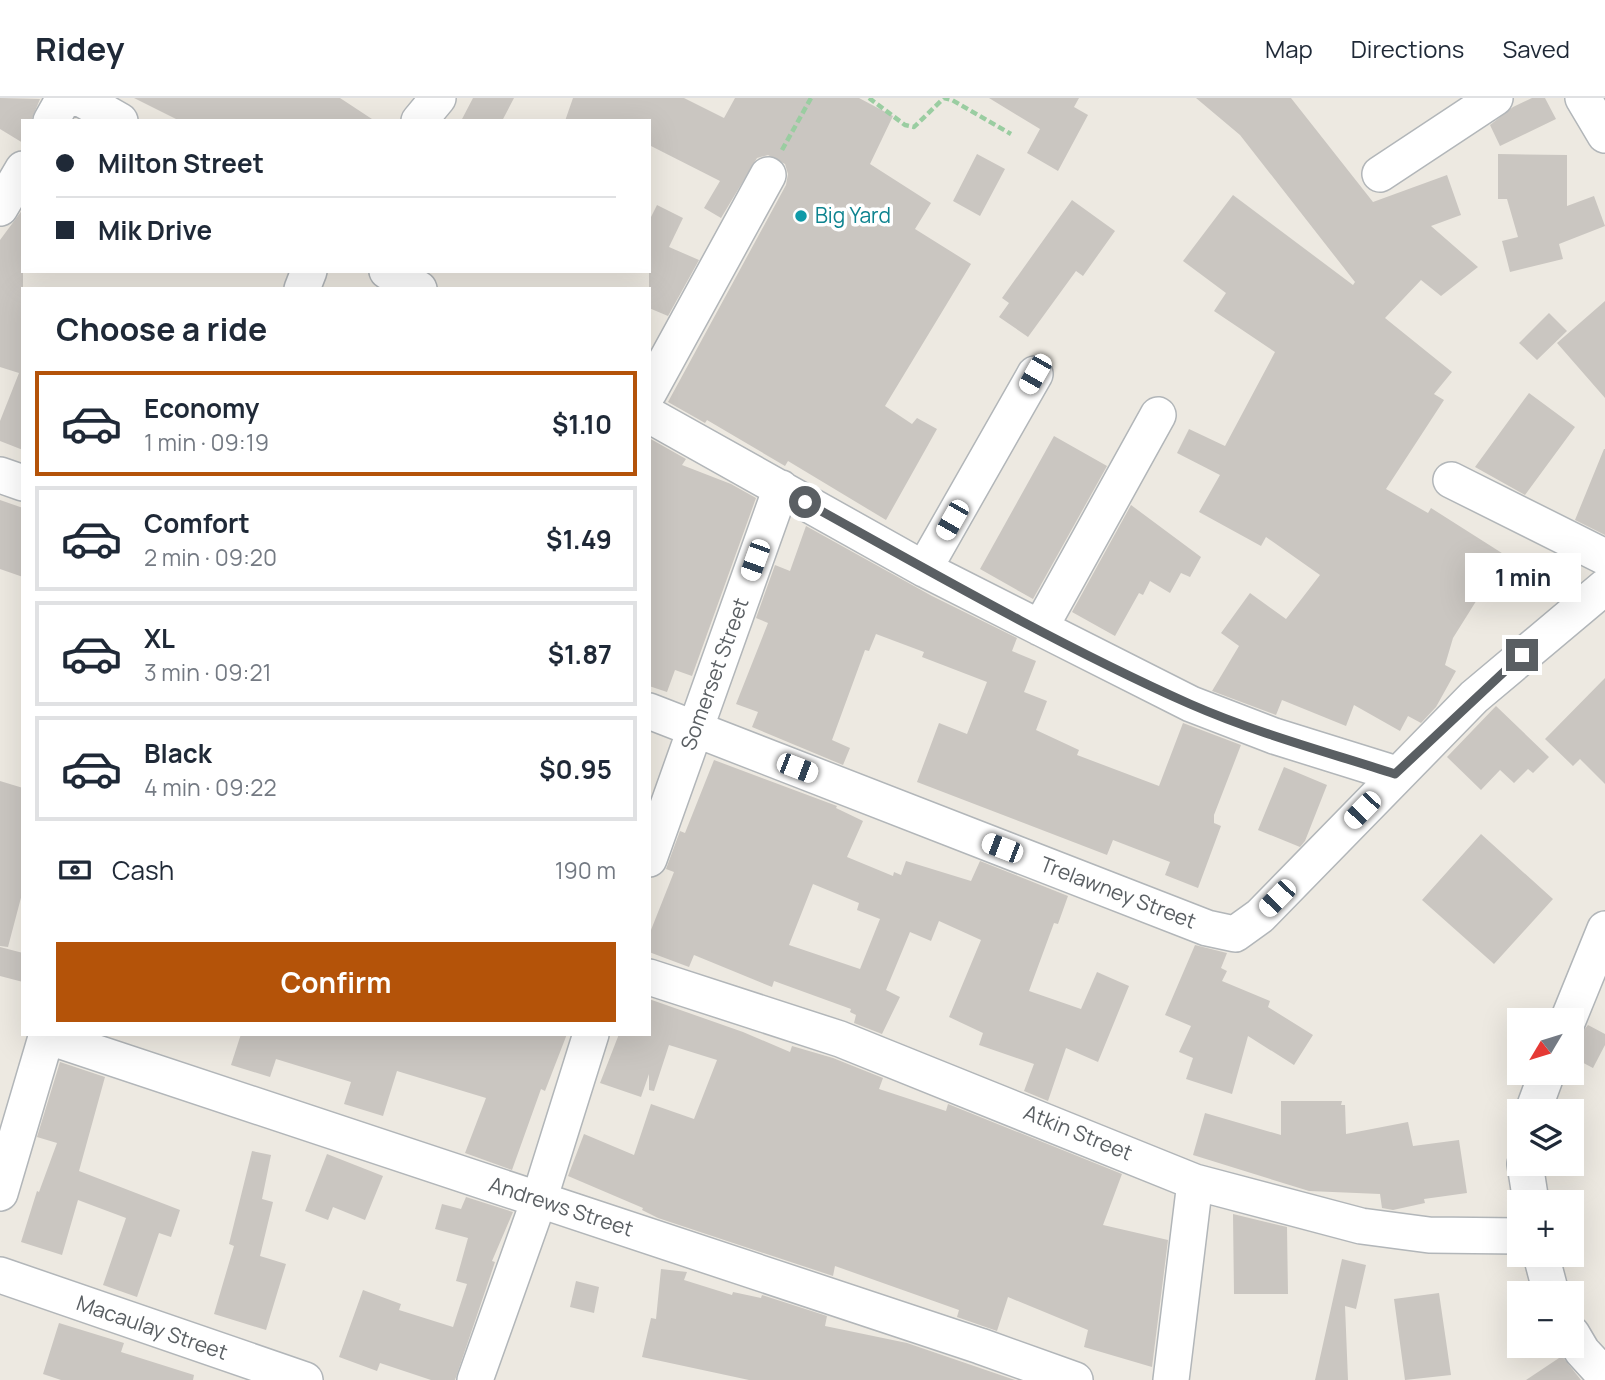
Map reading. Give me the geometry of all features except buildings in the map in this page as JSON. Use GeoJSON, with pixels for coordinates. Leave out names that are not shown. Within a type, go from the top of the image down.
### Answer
{"type":"FeatureCollection","features":[{"type":"Feature","properties":{"kind":"street"},"geometry":{"type":"LineString","coordinates":[[52,119],[64,98]]}},
{"type":"Feature","properties":{"kind":"street"},"geometry":{"type":"LineString","coordinates":[[80,98],[117,119]]}},
{"type":"Feature","properties":{"kind":"street"},"geometry":{"type":"LineString","coordinates":[[421,119],[438,98]]}},
{"type":"Feature","properties":{"kind":"street"},"geometry":{"type":"LineString","coordinates":[[1380,174],[1495,98]]}},
{"type":"Feature","properties":{"kind":"street"},"geometry":{"type":"LineString","coordinates":[[1583,98],[1605,135]]}},
{"type":"Feature","properties":{"kind":"street"},"geometry":{"type":"LineString","coordinates":[[0,208],[21,172]]}},
{"type":"Feature","properties":{"kind":"street"},"geometry":{"type":"LineString","coordinates":[[651,388],[768,175]]}},
{"type":"Feature","properties":{"kind":"street"},"geometry":{"type":"LineString","coordinates":[[390,273],[415,287]]}},
{"type":"Feature","properties":{"kind":"street"},"geometry":{"type":"LineString","coordinates":[[924,569],[1035,374]]}},
{"type":"Feature","properties":{"kind":"street"},"geometry":{"type":"LineString","coordinates":[[1040,628],[1158,415]]}},
{"type":"Feature","properties":{"kind":"street"},"geometry":{"type":"LineString","coordinates":[[651,416],[924,569],[1191,704],[1274,736],[1395,774],[1474,697],[1605,587]]}},
{"type":"Feature","properties":{"kind":"street"},"geometry":{"type":"LineString","coordinates":[[0,475],[21,482]]}},
{"type":"Feature","properties":{"kind":"street"},"geometry":{"type":"LineString","coordinates":[[1451,480],[1605,557]]}},
{"type":"Feature","properties":{"kind":"street","name":"Somerset Street"},"geometry":{"type":"LineString","coordinates":[[651,853],[781,488]]}},
{"type":"Feature","properties":{"kind":"street","name":"Trelawney Street"},"geometry":{"type":"LineString","coordinates":[[651,712],[1207,928],[1235,934],[1260,916],[1395,774]]}},
{"type":"Feature","properties":{"kind":"street"},"geometry":{"type":"LineString","coordinates":[[1573,1008],[1605,929]]}},
{"type":"Feature","properties":{"kind":"street","name":"Atkin Street"},"geometry":{"type":"LineString","coordinates":[[651,978],[840,1039],[1195,1182],[1361,1226],[1429,1235],[1507,1236]]}},
{"type":"Feature","properties":{"kind":"street"},"geometry":{"type":"LineString","coordinates":[[0,1193],[47,1036]]}},
{"type":"Feature","properties":{"kind":"street","name":"Andrews Street"},"geometry":{"type":"LineString","coordinates":[[50,1036],[967,1341],[1075,1380]]}},
{"type":"Feature","properties":{"kind":"street"},"geometry":{"type":"LineString","coordinates":[[475,1380],[539,1200],[590,1036]]}},
{"type":"Feature","properties":{"kind":"street"},"geometry":{"type":"LineString","coordinates":[[1171,1380],[1195,1182]]}},
{"type":"Feature","properties":{"kind":"street"},"geometry":{"type":"LineString","coordinates":[[0,1255],[0,1273]]}},
{"type":"Feature","properties":{"kind":"street","name":"Macaulay Street"},"geometry":{"type":"LineString","coordinates":[[0,1273],[305,1380]]}},
{"type":"Feature","properties":{"kind":"street"},"geometry":{"type":"LineString","coordinates":[[1584,1354],[1605,1376]]}},
{"type":"Feature","properties":{"kind":"path"},"geometry":{"type":"LineString","coordinates":[[768,175],[811,98]]}},
{"type":"Feature","properties":{"kind":"path"},"geometry":{"type":"LineString","coordinates":[[869,98],[905,125],[914,127],[937,103],[944,99],[952,100],[1011,134]]}},
{"type":"Feature","properties":{"kind":"place","name":"Big Yard"},"geometry":{"type":"Point","coordinates":[801,216]}},
{"type":"Feature","properties":{"kind":"route"},"geometry":{"type":"LineString","coordinates":[[805,502],[924,569],[1191,704],[1274,736],[1395,774],[1474,697],[1522,655]]}}]}
